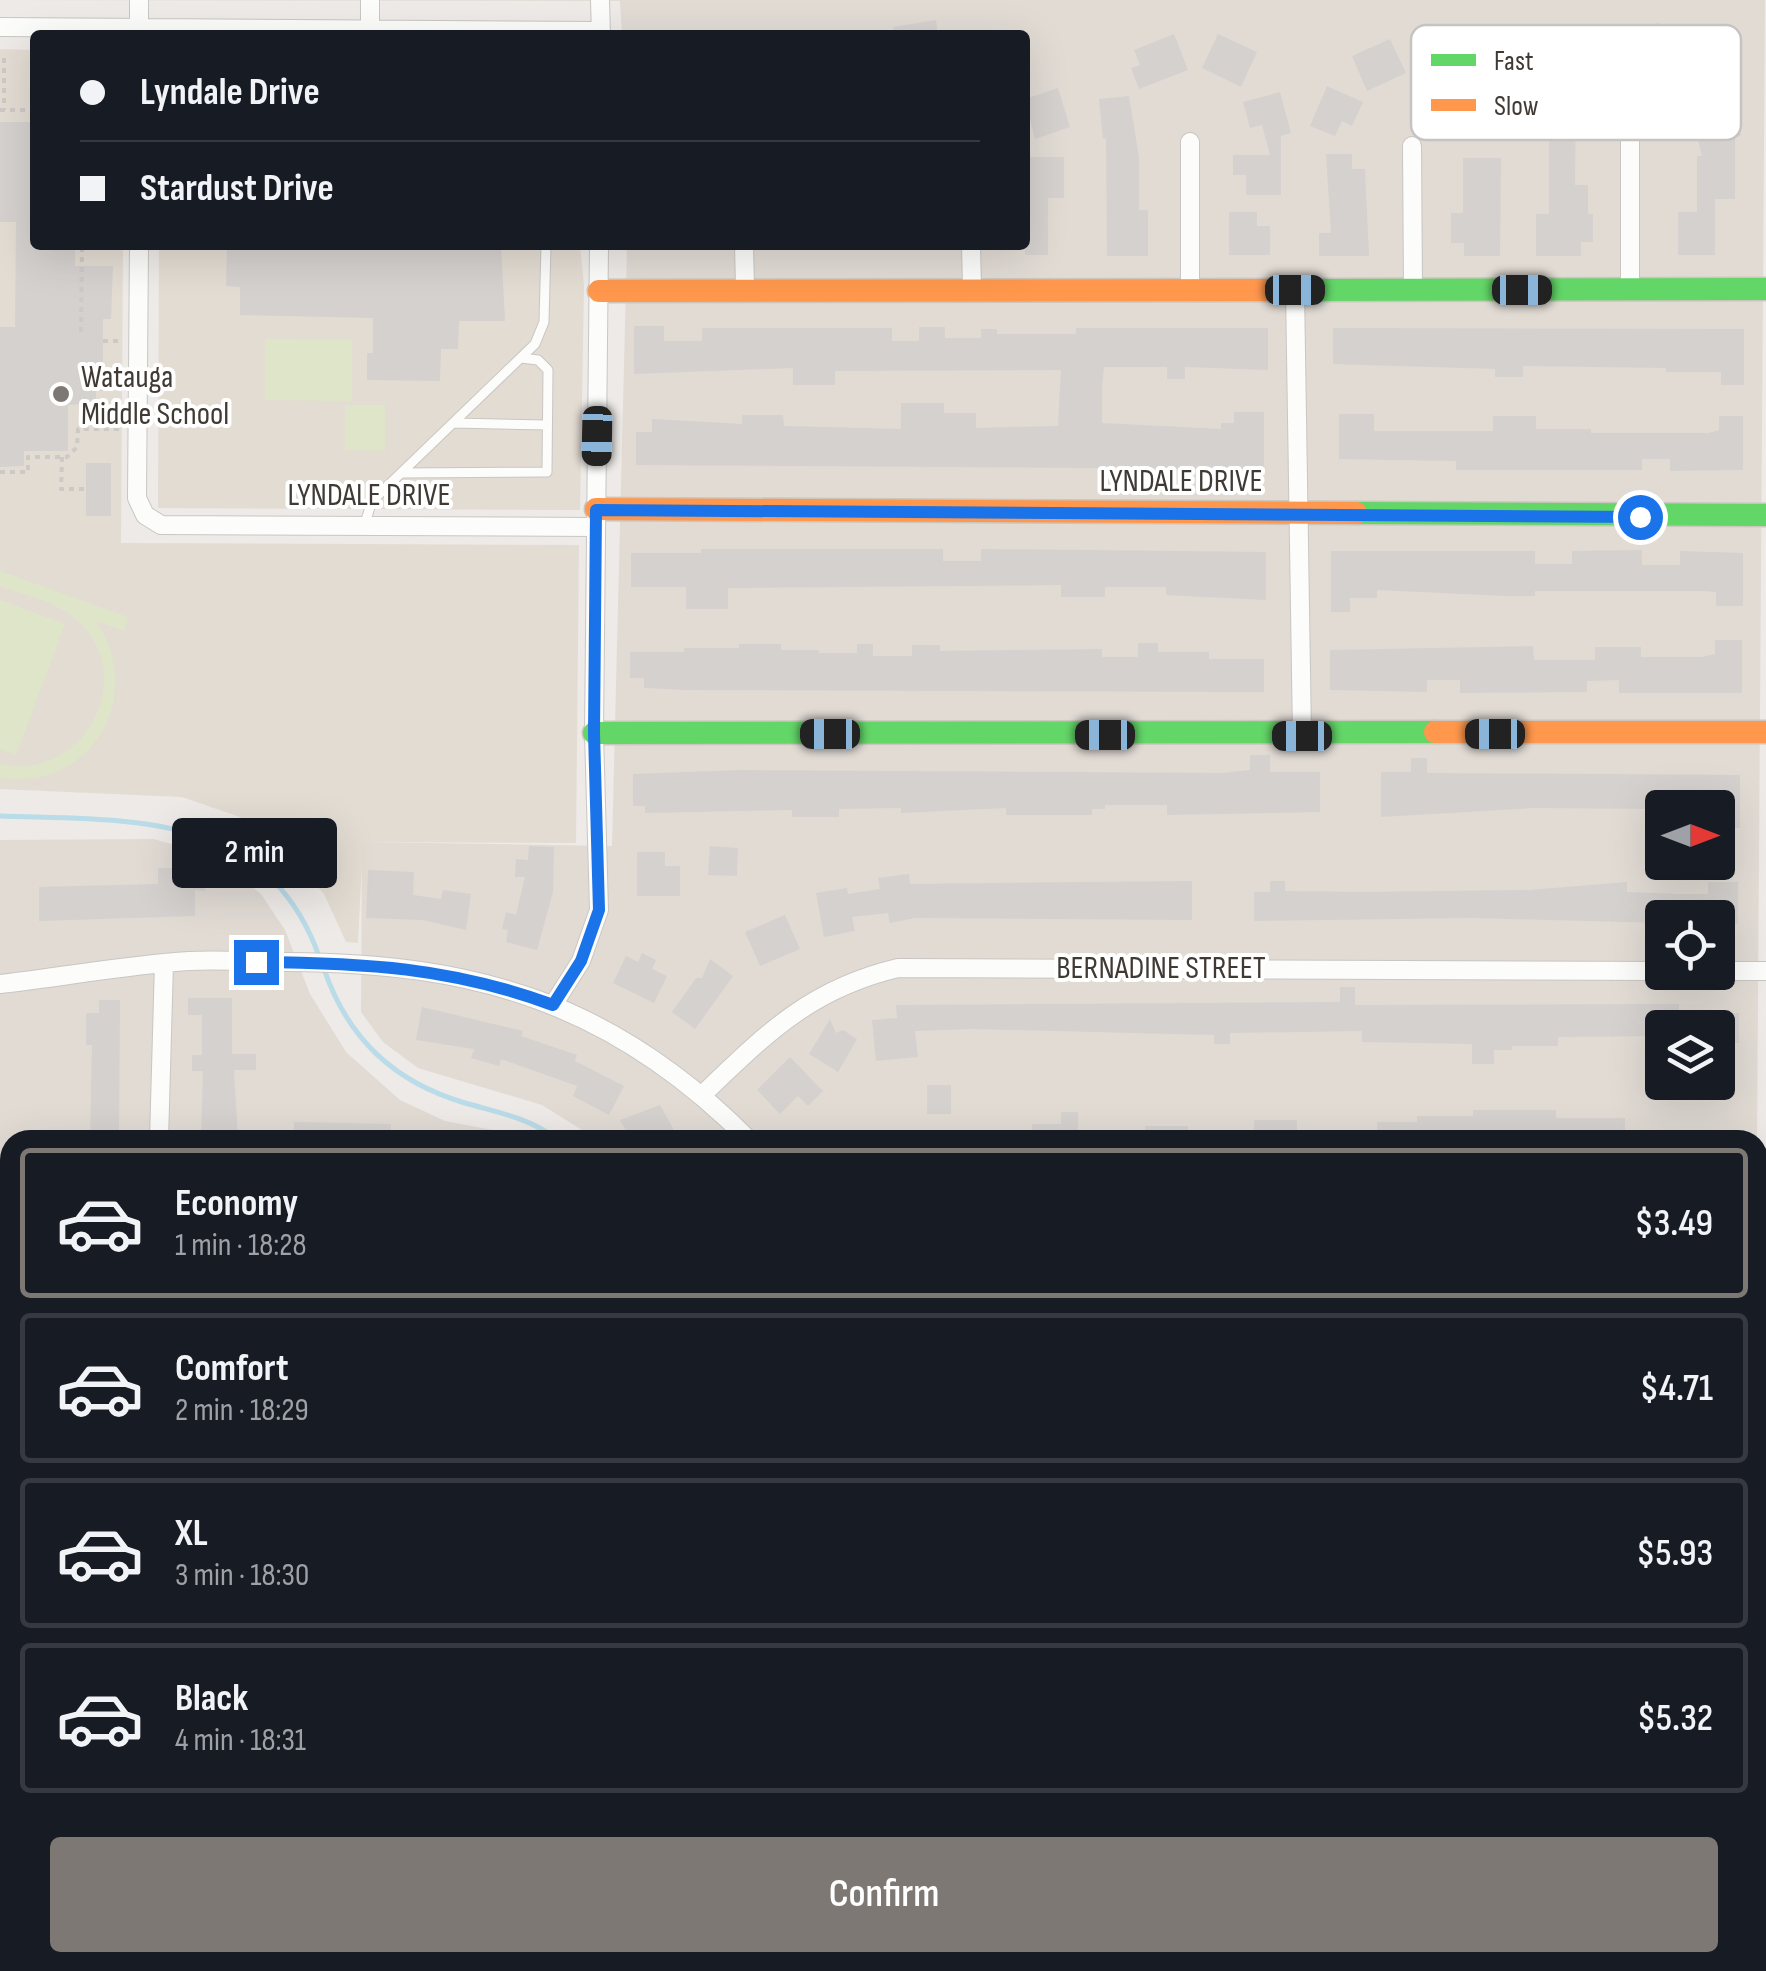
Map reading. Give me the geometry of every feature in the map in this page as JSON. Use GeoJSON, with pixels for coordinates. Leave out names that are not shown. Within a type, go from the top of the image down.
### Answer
{"type":"FeatureCollection","features":[{"type":"Feature","properties":{"kind":"street"},"geometry":{"type":"LineString","coordinates":[[139,0],[139,30]]}},
{"type":"Feature","properties":{"kind":"street"},"geometry":{"type":"LineString","coordinates":[[370,0],[370,30]]}},
{"type":"Feature","properties":{"kind":"street"},"geometry":{"type":"LineString","coordinates":[[600,0],[601,30]]}},
{"type":"Feature","properties":{"kind":"street"},"geometry":{"type":"LineString","coordinates":[[0,28],[93,30]]}},
{"type":"Feature","properties":{"kind":"street"},"geometry":{"type":"LineString","coordinates":[[1190,142],[1190,290]]}},
{"type":"Feature","properties":{"kind":"street"},"geometry":{"type":"LineString","coordinates":[[1630,142],[1630,290]]}},
{"type":"Feature","properties":{"kind":"street"},"geometry":{"type":"LineString","coordinates":[[1412,146],[1413,290]]}},
{"type":"Feature","properties":{"kind":"street","name":"LYNDALE DRIVE"},"geometry":{"type":"LineString","coordinates":[[138,250],[138,498],[145,515],[160,526],[364,526],[596,518],[1766,515]]}},
{"type":"Feature","properties":{"kind":"street"},"geometry":{"type":"LineString","coordinates":[[553,1005],[581,961],[599,910],[594,733],[600,250]]}},
{"type":"Feature","properties":{"kind":"street"},"geometry":{"type":"LineString","coordinates":[[744,250],[744,287]]}},
{"type":"Feature","properties":{"kind":"street"},"geometry":{"type":"LineString","coordinates":[[972,250],[972,288]]}},
{"type":"Feature","properties":{"kind":"street"},"geometry":{"type":"LineString","coordinates":[[599,290],[1766,289]]}},
{"type":"Feature","properties":{"kind":"street"},"geometry":{"type":"LineString","coordinates":[[1295,290],[1302,736]]}},
{"type":"Feature","properties":{"kind":"street"},"geometry":{"type":"LineString","coordinates":[[594,733],[1302,736],[1766,732]]}},
{"type":"Feature","properties":{"kind":"street"},"geometry":{"type":"LineString","coordinates":[[0,984],[164,964],[345,962],[456,974],[553,1005],[607,1029],[701,1096],[737,1130]]}},
{"type":"Feature","properties":{"kind":"street"},"geometry":{"type":"LineString","coordinates":[[159,1130],[164,964]]}},
{"type":"Feature","properties":{"kind":"street","name":"BERNADINE STREET"},"geometry":{"type":"LineString","coordinates":[[701,1096],[806,1002],[854,981],[898,968],[1645,971]]}},
{"type":"Feature","properties":{"kind":"street"},"geometry":{"type":"LineString","coordinates":[[1735,971],[1766,972]]}},
{"type":"Feature","properties":{"kind":"lane"},"geometry":{"type":"LineString","coordinates":[[364,526],[372,502],[536,344],[544,322],[546,250]]}},
{"type":"Feature","properties":{"kind":"lane"},"geometry":{"type":"LineString","coordinates":[[402,472],[548,472],[548,370],[538,360],[521,358]]}},
{"type":"Feature","properties":{"kind":"lane"},"geometry":{"type":"LineString","coordinates":[[454,423],[548,424]]}},
{"type":"Feature","properties":{"kind":"path"},"geometry":{"type":"LineString","coordinates":[[4,58],[2,110],[30,110]]}},
{"type":"Feature","properties":{"kind":"path"},"geometry":{"type":"LineString","coordinates":[[82,250],[82,332]]}},
{"type":"Feature","properties":{"kind":"path"},"geometry":{"type":"LineString","coordinates":[[103,341],[124,341]]}},
{"type":"Feature","properties":{"kind":"path"},"geometry":{"type":"LineString","coordinates":[[0,472],[28,472],[28,457],[62,457],[77,447],[78,429],[124,429]]}},
{"type":"Feature","properties":{"kind":"path"},"geometry":{"type":"LineString","coordinates":[[62,457],[61,489],[86,489]]}},
{"type":"Feature","properties":{"kind":"shaded area"},"geometry":{"type":"Polygon","coordinates":[[[0,0],[1765,0],[1757,1130],[582,1130],[542,1105],[418,1068],[383,1042],[361,1012],[362,842],[612,846],[627,250],[1030,250],[1030,30],[622,30],[620,1],[0,0]]]}},
{"type":"Feature","properties":{"kind":"shaded area","name":"Watauga Middle School"},"geometry":{"type":"Polygon","coordinates":[[[0,49],[30,50],[30,250],[123,250],[121,543],[579,545],[576,843],[363,842],[358,943],[346,942],[324,894],[290,855],[240,817],[182,797],[0,789],[0,49]]]}},
{"type":"Feature","properties":{"kind":"shaded area"},"geometry":{"type":"Polygon","coordinates":[[[159,250],[580,250],[584,286],[580,510],[158,508],[159,250]]]}},
{"type":"Feature","properties":{"kind":"shaded area"},"geometry":{"type":"Polygon","coordinates":[[[153,839],[213,855],[261,894],[285,930],[310,994],[346,1052],[400,1100],[445,1121],[493,1130],[0,1130],[0,840],[153,839]]]}},
{"type":"Feature","properties":{"kind":"green space"},"geometry":{"type":"Polygon","coordinates":[[[265,339],[352,340],[352,401],[265,400],[265,339]]]}},
{"type":"Feature","properties":{"kind":"green space"},"geometry":{"type":"Polygon","coordinates":[[[345,405],[385,405],[385,451],[345,450],[345,405]]]}},
{"type":"Feature","properties":{"kind":"green space"},"geometry":{"type":"Polygon","coordinates":[[[0,571],[128,617],[124,631],[96,621],[110,650],[115,679],[112,707],[101,733],[84,754],[61,770],[32,778],[0,778],[0,764],[29,766],[56,758],[77,742],[93,721],[102,696],[104,670],[95,644],[77,620],[50,604],[0,586],[0,571]]]}},
{"type":"Feature","properties":{"kind":"green space"},"geometry":{"type":"Polygon","coordinates":[[[0,600],[65,624],[16,755],[0,749],[0,600]]]}},
{"type":"Feature","properties":{"kind":"building"},"geometry":{"type":"Polygon","coordinates":[[[936,20],[937,30],[893,30],[893,27],[936,20]]]}},
{"type":"Feature","properties":{"kind":"building"},"geometry":{"type":"Polygon","coordinates":[[[1174,34],[1188,70],[1139,89],[1131,68],[1140,65],[1134,50],[1174,34]]]}},
{"type":"Feature","properties":{"kind":"building"},"geometry":{"type":"Polygon","coordinates":[[[1218,34],[1257,52],[1241,87],[1202,68],[1218,34]]]}},
{"type":"Feature","properties":{"kind":"building"},"geometry":{"type":"Polygon","coordinates":[[[1390,39],[1406,73],[1367,91],[1352,56],[1390,39]]]}},
{"type":"Feature","properties":{"kind":"building"},"geometry":{"type":"Polygon","coordinates":[[[1327,86],[1363,102],[1352,126],[1342,121],[1335,136],[1310,126],[1327,86]]]}},
{"type":"Feature","properties":{"kind":"building"},"geometry":{"type":"Polygon","coordinates":[[[1058,88],[1070,127],[1035,139],[1030,97],[1058,88]]]}},
{"type":"Feature","properties":{"kind":"building"},"geometry":{"type":"Polygon","coordinates":[[[1280,92],[1291,133],[1281,136],[1281,195],[1246,195],[1246,175],[1233,175],[1233,155],[1270,155],[1262,125],[1250,128],[1243,102],[1280,92]]]}},
{"type":"Feature","properties":{"kind":"building"},"geometry":{"type":"Polygon","coordinates":[[[1129,96],[1139,157],[1139,210],[1148,210],[1148,256],[1107,256],[1106,138],[1103,139],[1099,99],[1129,96]]]}},
{"type":"Feature","properties":{"kind":"building"},"geometry":{"type":"Polygon","coordinates":[[[0,122],[30,122],[30,250],[75,250],[75,266],[113,266],[111,319],[103,319],[103,391],[96,391],[96,403],[68,405],[68,451],[24,451],[24,466],[0,467],[0,327],[15,327],[16,222],[0,222],[0,122]]]}},
{"type":"Feature","properties":{"kind":"building"},"geometry":{"type":"Polygon","coordinates":[[[1549,140],[1576,140],[1575,185],[1588,185],[1588,214],[1593,214],[1593,242],[1581,242],[1581,256],[1536,256],[1536,214],[1549,214],[1549,140]]]}},
{"type":"Feature","properties":{"kind":"building"},"geometry":{"type":"Polygon","coordinates":[[[1698,140],[1735,140],[1735,199],[1715,199],[1715,255],[1678,255],[1678,212],[1697,212],[1697,156],[1702,156],[1698,140]]]}},
{"type":"Feature","properties":{"kind":"building"},"geometry":{"type":"Polygon","coordinates":[[[1326,154],[1352,154],[1352,169],[1365,169],[1369,256],[1319,256],[1319,233],[1331,233],[1326,154]]]}},
{"type":"Feature","properties":{"kind":"building"},"geometry":{"type":"Polygon","coordinates":[[[1030,157],[1064,157],[1064,198],[1048,198],[1048,255],[1025,255],[1025,250],[1030,250],[1030,157]]]}},
{"type":"Feature","properties":{"kind":"building"},"geometry":{"type":"Polygon","coordinates":[[[1463,158],[1501,158],[1500,256],[1464,256],[1464,243],[1451,243],[1451,213],[1463,213],[1463,158]]]}},
{"type":"Feature","properties":{"kind":"building"},"geometry":{"type":"Polygon","coordinates":[[[1229,212],[1257,212],[1257,226],[1270,226],[1270,255],[1229,255],[1229,212]]]}},
{"type":"Feature","properties":{"kind":"building"},"geometry":{"type":"Polygon","coordinates":[[[227,250],[501,250],[505,321],[459,321],[458,349],[441,349],[440,381],[367,380],[367,353],[373,353],[373,318],[240,315],[240,287],[226,286],[227,250]]]}},
{"type":"Feature","properties":{"kind":"building"},"geometry":{"type":"Polygon","coordinates":[[[634,326],[664,326],[664,341],[702,341],[702,328],[892,328],[892,341],[919,341],[919,327],[945,327],[945,338],[981,338],[981,329],[997,329],[997,334],[1076,334],[1076,328],[1268,328],[1268,370],[1185,367],[1185,379],[1167,379],[1167,367],[1104,367],[1102,387],[1102,423],[1221,429],[1221,423],[1234,423],[1234,412],[1264,412],[1264,469],[636,465],[636,432],[652,432],[652,419],[742,424],[742,415],[783,415],[784,426],[901,429],[901,403],[944,403],[944,413],[976,413],[976,428],[1058,426],[1061,370],[835,371],[835,385],[793,385],[793,368],[634,374],[634,326]]]}},
{"type":"Feature","properties":{"kind":"building"},"geometry":{"type":"Polygon","coordinates":[[[1333,328],[1744,329],[1744,385],[1721,385],[1721,372],[1666,372],[1666,368],[1523,366],[1523,377],[1495,377],[1495,369],[1333,364],[1333,328]]]}},
{"type":"Feature","properties":{"kind":"building"},"geometry":{"type":"Polygon","coordinates":[[[1339,414],[1374,414],[1374,431],[1493,431],[1493,416],[1536,416],[1536,429],[1591,429],[1591,433],[1709,433],[1719,430],[1719,416],[1743,416],[1743,470],[1670,471],[1670,459],[1642,459],[1642,470],[1456,470],[1456,461],[1339,459],[1339,414]]]}},
{"type":"Feature","properties":{"kind":"building"},"geometry":{"type":"Polygon","coordinates":[[[86,463],[111,463],[111,516],[86,516],[86,463]]]}},
{"type":"Feature","properties":{"kind":"building"},"geometry":{"type":"Polygon","coordinates":[[[701,549],[943,549],[943,561],[981,561],[981,549],[1266,552],[1266,600],[1166,595],[1166,587],[1105,587],[1105,597],[1061,597],[1061,585],[728,588],[728,609],[686,609],[686,587],[631,587],[631,553],[701,553],[701,549]]]}},
{"type":"Feature","properties":{"kind":"building"},"geometry":{"type":"Polygon","coordinates":[[[1642,550],[1642,565],[1680,565],[1680,551],[1743,553],[1743,606],[1716,606],[1716,592],[1703,591],[1535,591],[1535,596],[1505,596],[1377,590],[1377,598],[1350,598],[1350,612],[1331,612],[1331,551],[1535,551],[1535,564],[1572,564],[1572,551],[1642,550]]]}},
{"type":"Feature","properties":{"kind":"building"},"geometry":{"type":"Polygon","coordinates":[[[1715,640],[1742,640],[1742,693],[1619,693],[1619,680],[1587,681],[1587,692],[1460,693],[1460,680],[1427,680],[1427,692],[1330,690],[1330,650],[1533,646],[1534,660],[1595,660],[1595,647],[1641,647],[1641,657],[1702,657],[1715,654],[1715,640]]]}},
{"type":"Feature","properties":{"kind":"building"},"geometry":{"type":"Polygon","coordinates":[[[1138,643],[1158,643],[1158,652],[1209,652],[1209,659],[1264,659],[1264,692],[684,690],[644,688],[644,678],[630,678],[630,652],[739,648],[739,644],[781,644],[781,650],[857,653],[857,644],[873,644],[873,656],[912,656],[912,645],[940,645],[940,651],[1102,649],[1102,657],[1138,657],[1138,643]]]}},
{"type":"Feature","properties":{"kind":"building"},"geometry":{"type":"Polygon","coordinates":[[[1250,755],[1270,755],[1270,772],[1320,772],[1320,812],[1167,815],[1167,805],[1105,805],[1105,809],[1092,809],[1092,815],[1006,815],[1006,808],[901,813],[901,808],[839,809],[839,817],[792,817],[792,810],[645,813],[645,806],[633,806],[633,774],[741,770],[1223,773],[1250,770],[1250,755]]]}},
{"type":"Feature","properties":{"kind":"building"},"geometry":{"type":"Polygon","coordinates":[[[1411,758],[1427,758],[1427,773],[1740,775],[1740,828],[1735,828],[1735,790],[1645,790],[1645,809],[1533,808],[1381,817],[1381,772],[1411,772],[1411,758]]]}},
{"type":"Feature","properties":{"kind":"building"},"geometry":{"type":"Polygon","coordinates":[[[529,846],[554,847],[553,892],[537,950],[506,942],[508,930],[502,929],[506,912],[516,915],[525,877],[515,877],[516,859],[528,860],[529,846]]]}},
{"type":"Feature","properties":{"kind":"building"},"geometry":{"type":"Polygon","coordinates":[[[710,846],[738,848],[737,876],[708,875],[710,846]]]}},
{"type":"Feature","properties":{"kind":"building"},"geometry":{"type":"Polygon","coordinates":[[[637,852],[665,852],[665,866],[680,866],[680,896],[637,896],[637,852]]]}},
{"type":"Feature","properties":{"kind":"building"},"geometry":{"type":"Polygon","coordinates":[[[158,868],[205,868],[205,891],[195,890],[195,916],[39,921],[39,887],[158,884],[158,868]]]}},
{"type":"Feature","properties":{"kind":"building"},"geometry":{"type":"Polygon","coordinates":[[[368,870],[414,872],[413,895],[441,899],[443,890],[471,894],[466,930],[423,920],[366,918],[368,870]]]}},
{"type":"Feature","properties":{"kind":"building"},"geometry":{"type":"Polygon","coordinates":[[[909,874],[910,884],[1192,881],[1192,920],[915,918],[890,923],[888,913],[852,917],[855,931],[824,937],[816,893],[847,888],[848,894],[880,889],[878,878],[909,874]]]}},
{"type":"Feature","properties":{"kind":"building"},"geometry":{"type":"Polygon","coordinates":[[[1270,881],[1285,881],[1285,891],[1363,892],[1529,890],[1627,882],[1627,892],[1708,894],[1708,882],[1738,882],[1738,924],[1735,900],[1645,900],[1645,923],[1472,918],[1254,921],[1254,892],[1270,892],[1270,881]]]}},
{"type":"Feature","properties":{"kind":"building"},"geometry":{"type":"Polygon","coordinates":[[[785,915],[800,949],[760,966],[745,932],[785,915]]]}},
{"type":"Feature","properties":{"kind":"building"},"geometry":{"type":"Polygon","coordinates":[[[642,953],[656,960],[652,969],[667,976],[654,1003],[613,983],[626,956],[638,962],[642,953]]]}},
{"type":"Feature","properties":{"kind":"building"},"geometry":{"type":"Polygon","coordinates":[[[710,959],[733,976],[695,1029],[672,1012],[696,978],[702,978],[710,959]]]}},
{"type":"Feature","properties":{"kind":"building"},"geometry":{"type":"Polygon","coordinates":[[[1340,987],[1355,987],[1355,1005],[1679,1004],[1679,1010],[1645,1010],[1645,1036],[1558,1037],[1558,1046],[1494,1050],[1494,1064],[1472,1064],[1472,1044],[1362,1042],[1362,1031],[1230,1033],[1230,1044],[1214,1044],[1214,1035],[972,1029],[915,1031],[918,1057],[876,1061],[872,1020],[897,1018],[896,1005],[1340,1002],[1340,987]]]}},
{"type":"Feature","properties":{"kind":"building"},"geometry":{"type":"Polygon","coordinates":[[[188,998],[232,998],[232,1054],[256,1054],[256,1070],[234,1070],[237,1130],[201,1130],[203,1071],[192,1071],[192,1055],[202,1055],[202,1015],[188,1015],[188,998]]]}},
{"type":"Feature","properties":{"kind":"building"},"geometry":{"type":"Polygon","coordinates":[[[99,1000],[120,1000],[119,1130],[90,1130],[92,1045],[86,1045],[86,1013],[99,1013],[99,1000]]]}},
{"type":"Feature","properties":{"kind":"building"},"geometry":{"type":"Polygon","coordinates":[[[422,1007],[523,1031],[521,1036],[577,1055],[575,1061],[624,1086],[609,1115],[573,1096],[577,1086],[501,1059],[499,1066],[471,1058],[474,1049],[416,1040],[422,1007]]]}},
{"type":"Feature","properties":{"kind":"building"},"geometry":{"type":"Polygon","coordinates":[[[1735,1013],[1739,1013],[1739,1043],[1735,1043],[1735,1013]]]}},
{"type":"Feature","properties":{"kind":"building"},"geometry":{"type":"Polygon","coordinates":[[[830,1019],[836,1033],[843,1030],[857,1039],[838,1072],[809,1054],[830,1019]]]}},
{"type":"Feature","properties":{"kind":"building"},"geometry":{"type":"Polygon","coordinates":[[[790,1057],[823,1091],[808,1106],[798,1096],[780,1114],[757,1090],[790,1057]]]}},
{"type":"Feature","properties":{"kind":"building"},"geometry":{"type":"Polygon","coordinates":[[[927,1085],[951,1085],[951,1114],[927,1114],[927,1085]]]}},
{"type":"Feature","properties":{"kind":"building"},"geometry":{"type":"Polygon","coordinates":[[[660,1105],[674,1130],[626,1130],[620,1120],[660,1105]]]}},
{"type":"Feature","properties":{"kind":"building"},"geometry":{"type":"Polygon","coordinates":[[[1473,1110],[1556,1110],[1556,1118],[1625,1118],[1625,1130],[1377,1130],[1377,1122],[1417,1122],[1417,1116],[1473,1116],[1473,1110]]]}},
{"type":"Feature","properties":{"kind":"building"},"geometry":{"type":"Polygon","coordinates":[[[1061,1112],[1078,1112],[1078,1130],[1032,1130],[1032,1124],[1061,1124],[1061,1112]]]}},
{"type":"Feature","properties":{"kind":"building"},"geometry":{"type":"Polygon","coordinates":[[[1254,1120],[1297,1120],[1297,1130],[1254,1130],[1254,1120]]]}},
{"type":"Feature","properties":{"kind":"building"},"geometry":{"type":"Polygon","coordinates":[[[294,1122],[391,1124],[391,1130],[294,1130],[294,1122]]]}},
{"type":"Feature","properties":{"kind":"building"},"geometry":{"type":"Polygon","coordinates":[[[1145,1126],[1188,1126],[1188,1130],[1145,1130],[1145,1126]]]}},
{"type":"Feature","properties":{"kind":"waterway"},"geometry":{"type":"LineString","coordinates":[[0,816],[145,824],[189,833],[230,849],[266,874],[297,910],[320,959]]}},
{"type":"Feature","properties":{"kind":"waterway"},"geometry":{"type":"LineString","coordinates":[[324,969],[346,1017],[360,1037],[396,1070],[440,1094],[542,1130]]}},
{"type":"Feature","properties":{"kind":"traffic: fast"},"geometry":{"type":"LineString","coordinates":[[1303,290],[1766,289]]}},
{"type":"Feature","properties":{"kind":"traffic: fast"},"geometry":{"type":"LineString","coordinates":[[1356,513],[1766,515]]}},
{"type":"Feature","properties":{"kind":"traffic: fast"},"geometry":{"type":"LineString","coordinates":[[594,733],[1435,732]]}},
{"type":"Feature","properties":{"kind":"traffic: slow"},"geometry":{"type":"LineString","coordinates":[[599,291],[1303,290]]}},
{"type":"Feature","properties":{"kind":"traffic: slow"},"geometry":{"type":"LineString","coordinates":[[596,509],[1356,513]]}},
{"type":"Feature","properties":{"kind":"traffic: slow"},"geometry":{"type":"LineString","coordinates":[[1435,732],[1766,732]]}},
{"type":"Feature","properties":{"kind":"place","name":"Watauga Middle School"},"geometry":{"type":"Point","coordinates":[61,394]}},
{"type":"Feature","properties":{"kind":"route"},"geometry":{"type":"LineString","coordinates":[[256,962],[408,966],[498,984],[553,1005],[581,961],[599,910],[594,733],[596,510],[1640,517]]}}]}
